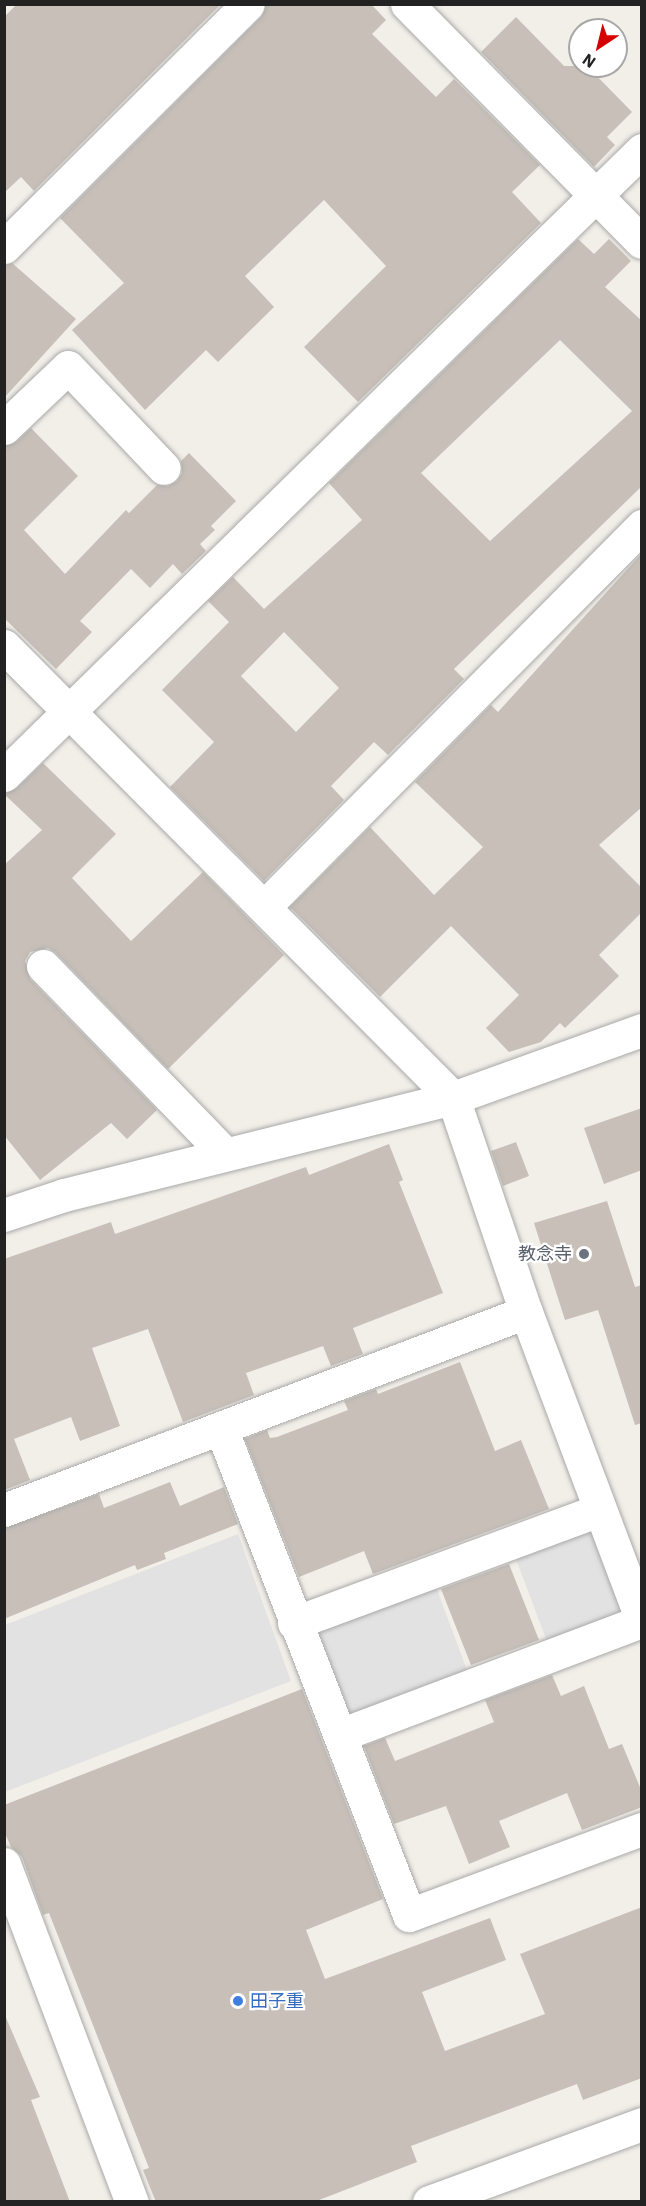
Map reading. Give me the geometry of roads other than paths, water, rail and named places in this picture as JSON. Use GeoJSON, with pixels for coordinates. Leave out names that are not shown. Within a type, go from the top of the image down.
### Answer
{"type":"FeatureCollection","features":[{"type":"Feature","properties":{"kind":"street"},"geometry":{"type":"LineString","coordinates":[[4,247],[248,4]]}},
{"type":"Feature","properties":{"kind":"street"},"geometry":{"type":"LineString","coordinates":[[407,4],[642,242]]}},
{"type":"Feature","properties":{"kind":"street"},"geometry":{"type":"LineString","coordinates":[[4,775],[642,150]]}},
{"type":"Feature","properties":{"kind":"street"},"geometry":{"type":"LineString","coordinates":[[4,428],[68,367],[164,468]]}},
{"type":"Feature","properties":{"kind":"street"},"geometry":{"type":"LineString","coordinates":[[264,907],[642,526]]}},
{"type":"Feature","properties":{"kind":"street"},"geometry":{"type":"LineString","coordinates":[[4,646],[453,1098],[526,1312],[642,1621],[340,1735]]}},
{"type":"Feature","properties":{"kind":"street"},"geometry":{"type":"LineString","coordinates":[[43,966],[225,1154]]}},
{"type":"Feature","properties":{"kind":"street"},"geometry":{"type":"LineString","coordinates":[[4,1215],[64,1195],[453,1098],[642,1030]]}},
{"type":"Feature","properties":{"kind":"street"},"geometry":{"type":"LineString","coordinates":[[4,1510],[526,1312]]}},
{"type":"Feature","properties":{"kind":"street"},"geometry":{"type":"LineString","coordinates":[[221,1428],[294,1623],[409,1915],[642,1828]]}},
{"type":"Feature","properties":{"kind":"street"},"geometry":{"type":"LineString","coordinates":[[294,1623],[600,1510]]}},
{"type":"Feature","properties":{"kind":"street"},"geometry":{"type":"LineString","coordinates":[[4,1864],[132,2202]]}},
{"type":"Feature","properties":{"kind":"street"},"geometry":{"type":"LineString","coordinates":[[429,2202],[642,2124]]}},
{"type":"Feature","properties":{"kind":"place","name":"教念寺"},"geometry":{"type":"Point","coordinates":[584,1254]}},
{"type":"Feature","properties":{"kind":"place","name":"田子重"},"geometry":{"type":"Point","coordinates":[238,2001]}}]}
